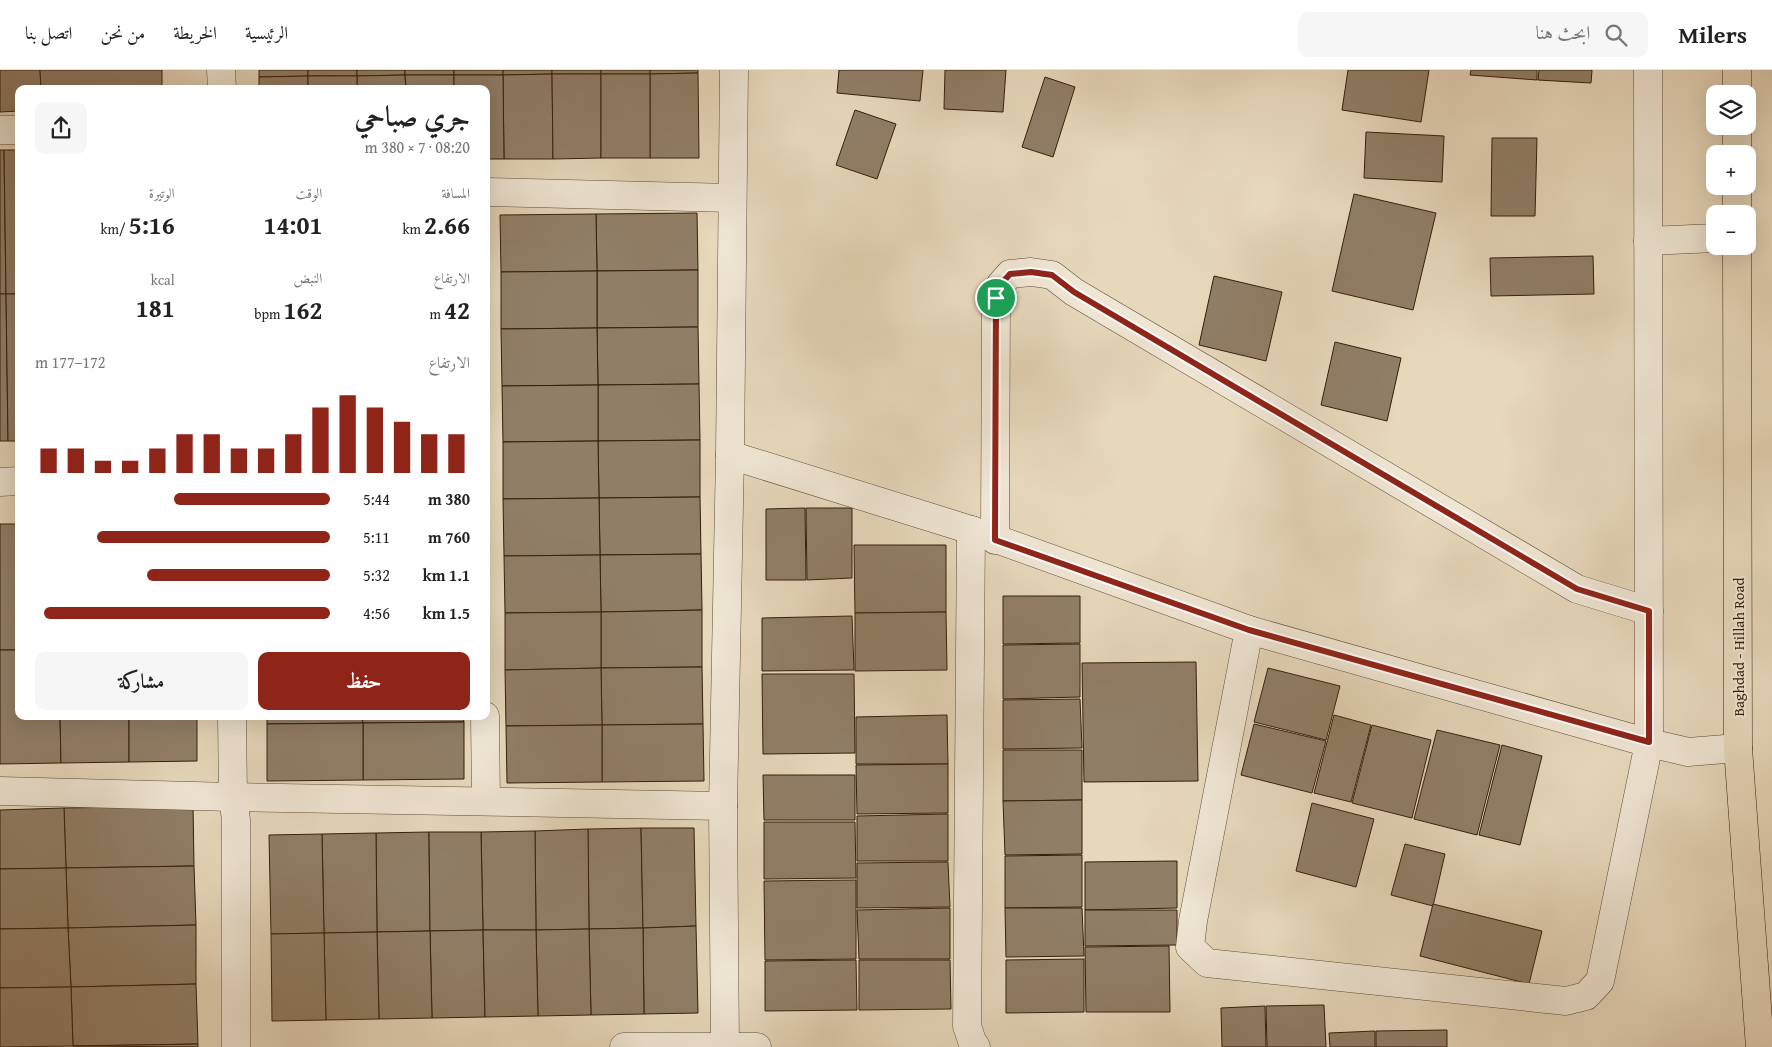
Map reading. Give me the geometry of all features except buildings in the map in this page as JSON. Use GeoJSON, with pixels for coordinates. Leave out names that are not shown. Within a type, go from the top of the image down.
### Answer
{"type":"FeatureCollection","features":[{"type":"Feature","properties":{"kind":"main road"},"geometry":{"type":"LineString","coordinates":[[1737,70],[1737,85]]}},
{"type":"Feature","properties":{"kind":"main road","name":"Baghdad - Hillah Road"},"geometry":{"type":"LineString","coordinates":[[1737,255],[1738,748],[1760,1047]]}},
{"type":"Feature","properties":{"kind":"street"},"geometry":{"type":"LineString","coordinates":[[221,70],[222,85]]}},
{"type":"Feature","properties":{"kind":"street"},"geometry":{"type":"LineString","coordinates":[[725,1046],[723,806],[730,455],[734,70]]}},
{"type":"Feature","properties":{"kind":"street"},"geometry":{"type":"LineString","coordinates":[[1249,630],[1193,921],[1190,947],[1207,962],[1566,1001],[1586,996],[1600,981],[1649,742],[1648,70]]}},
{"type":"Feature","properties":{"kind":"street"},"geometry":{"type":"LineString","coordinates":[[0,130],[15,130]]}},
{"type":"Feature","properties":{"kind":"street"},"geometry":{"type":"LineString","coordinates":[[490,192],[732,198]]}},
{"type":"Feature","properties":{"kind":"street"},"geometry":{"type":"LineString","coordinates":[[1648,242],[1706,239]]}},
{"type":"Feature","properties":{"kind":"street"},"geometry":{"type":"LineString","coordinates":[[976,1047],[967,1026],[983,535],[996,298],[1001,284],[1010,274],[1031,272],[1052,275],[1074,292],[1577,589],[1649,611]]}},
{"type":"Feature","properties":{"kind":"street"},"geometry":{"type":"LineString","coordinates":[[730,455],[983,535],[1249,630],[1688,752],[1738,748]]}},
{"type":"Feature","properties":{"kind":"street"},"geometry":{"type":"LineString","coordinates":[[0,482],[15,481]]}},
{"type":"Feature","properties":{"kind":"street"},"geometry":{"type":"LineString","coordinates":[[232,720],[233,797],[236,820],[236,1047]]}},
{"type":"Feature","properties":{"kind":"street"},"geometry":{"type":"LineString","coordinates":[[485,720],[486,801]]}},
{"type":"Feature","properties":{"kind":"street"},"geometry":{"type":"LineString","coordinates":[[0,791],[723,806]]}},
{"type":"Feature","properties":{"kind":"street"},"geometry":{"type":"LineString","coordinates":[[624,1047],[757,1047]]}},
{"type":"Feature","properties":{"kind":"route"},"geometry":{"type":"LineString","coordinates":[[1031,272],[1052,275],[1074,292],[1577,589],[1649,611],[1649,742],[1249,630],[995,540],[996,298],[1001,284],[1010,274],[1031,272]]}}]}
